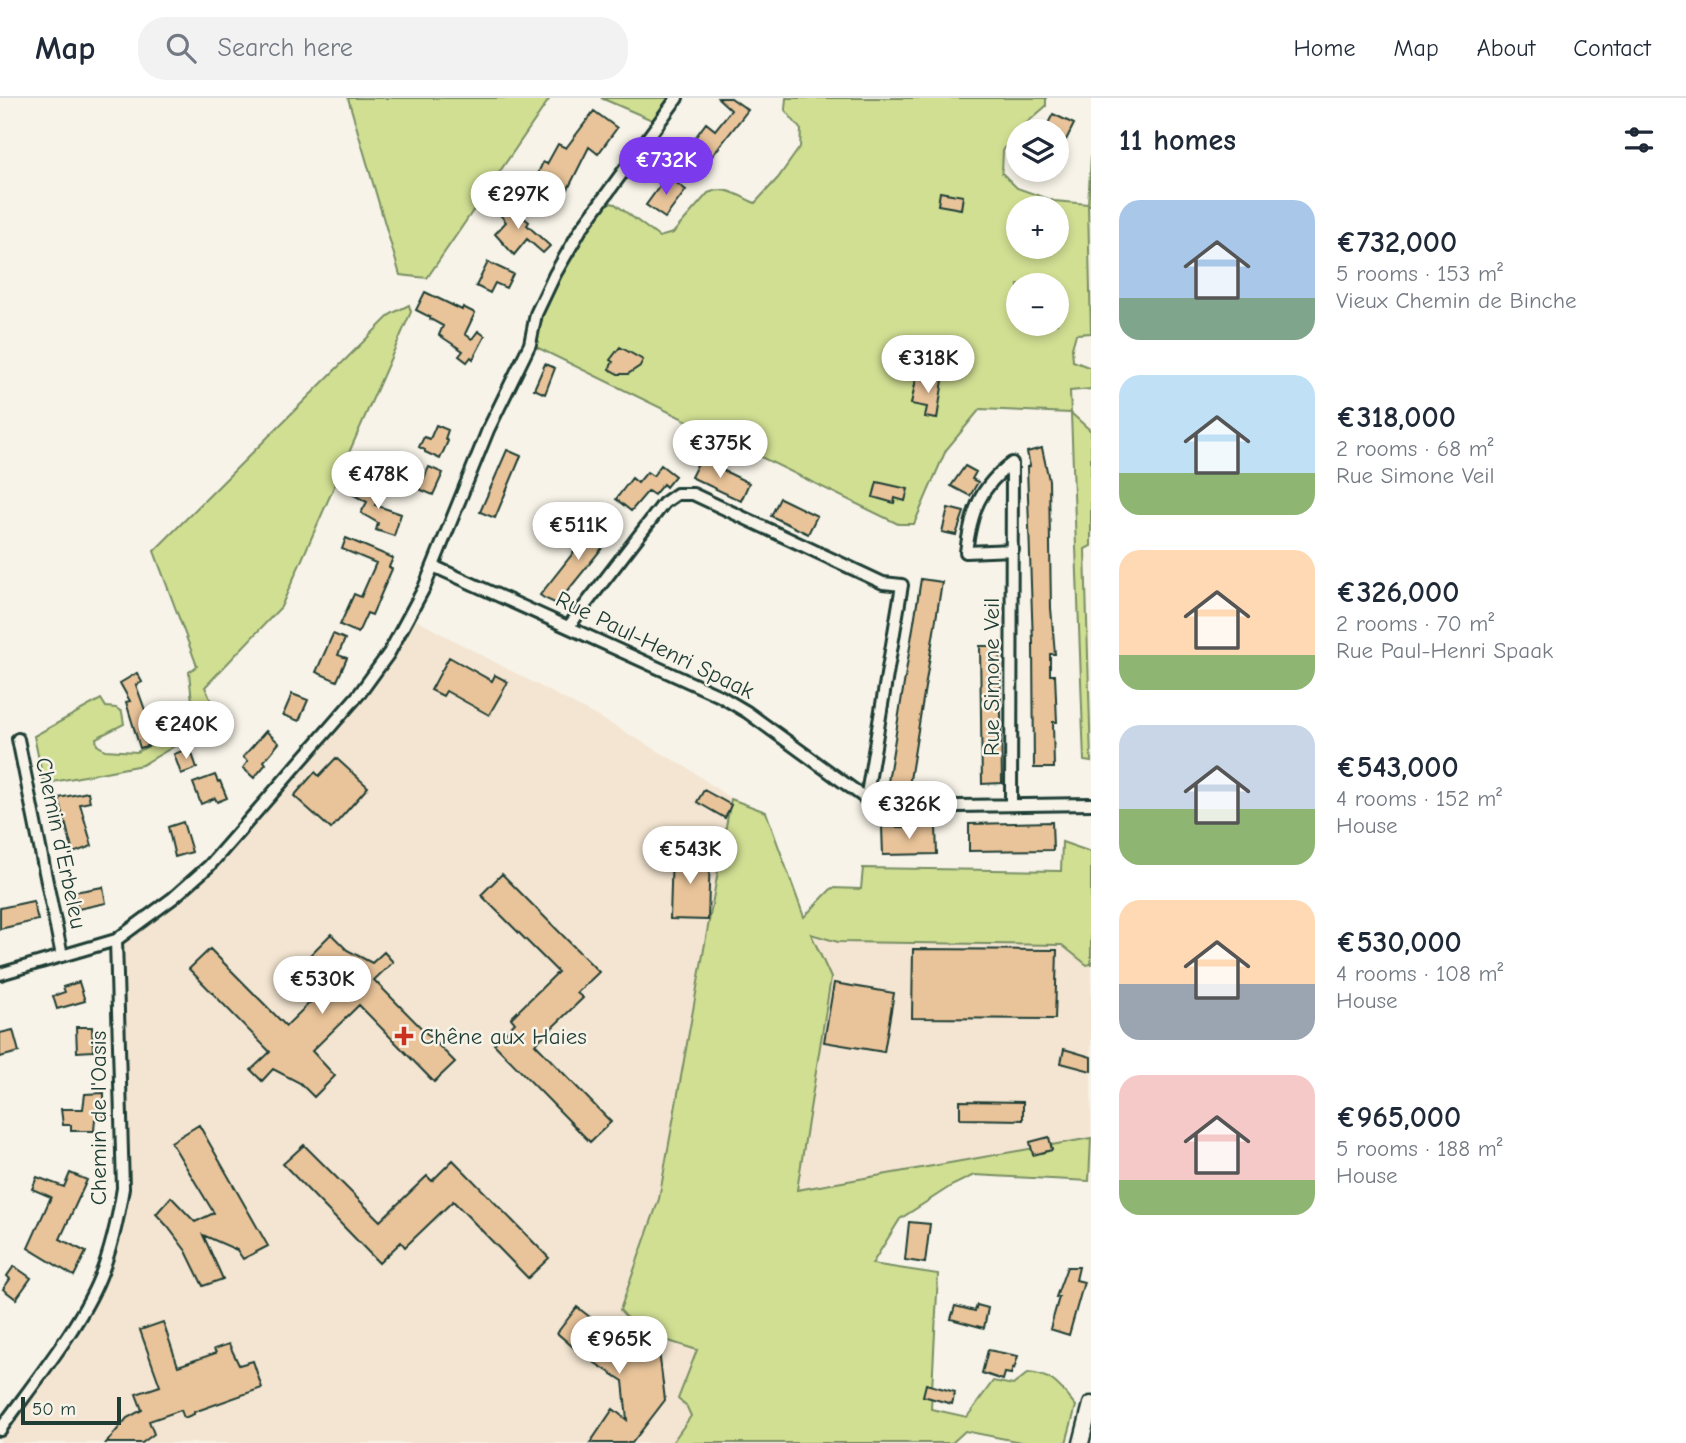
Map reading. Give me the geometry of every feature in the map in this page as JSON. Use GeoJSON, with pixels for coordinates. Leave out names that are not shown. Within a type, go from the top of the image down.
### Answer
{"type":"FeatureCollection","features":[{"type":"Feature","properties":{"kind":"main road"},"geometry":{"type":"LineString","coordinates":[[1081,1443],[1091,1404]]}},
{"type":"Feature","properties":{"kind":"street"},"geometry":{"type":"LineString","coordinates":[[0,974],[116,940],[173,898],[209,866],[346,710],[389,653],[410,617],[488,430],[530,344],[536,314],[555,274],[581,229],[677,98]]}},
{"type":"Feature","properties":{"kind":"street","name":"Rue Simone Veil"},"geometry":{"type":"LineString","coordinates":[[1011,804],[1013,550],[1012,463],[995,476],[983,491],[969,530],[966,552],[1013,550]]}},
{"type":"Feature","properties":{"kind":"street"},"geometry":{"type":"LineString","coordinates":[[569,626],[664,503],[677,494],[693,494],[883,583],[902,585],[866,800]]}},
{"type":"Feature","properties":{"kind":"street","name":"Rue Paul-Henri Spaak"},"geometry":{"type":"LineString","coordinates":[[433,566],[569,626],[738,707],[866,800],[889,807],[1091,804]]}},
{"type":"Feature","properties":{"kind":"street","name":"Chemin d'Erbeleu"},"geometry":{"type":"LineString","coordinates":[[18,739],[62,956]]}},
{"type":"Feature","properties":{"kind":"street","name":"Chemin de l'Oasis"},"geometry":{"type":"LineString","coordinates":[[0,1430],[87,1303],[99,1279],[118,1223],[123,1188],[116,940]]}},
{"type":"Feature","properties":{"kind":"shaded area","name":"Chêne aux Haies"},"geometry":{"type":"Polygon","coordinates":[[[410,617],[611,724],[689,769],[731,799],[766,812],[810,933],[838,942],[1062,945],[1087,965],[1091,964],[1091,1138],[797,1190],[640,1332],[697,1350],[678,1399],[687,1407],[691,1416],[672,1443],[0,1443],[0,1430],[99,1279],[123,1188],[116,940],[173,898],[340,718],[410,617]]]}},
{"type":"Feature","properties":{"kind":"green space"},"geometry":{"type":"Polygon","coordinates":[[[348,98],[550,98],[427,278],[400,275],[348,98]]]}},
{"type":"Feature","properties":{"kind":"green space"},"geometry":{"type":"Polygon","coordinates":[[[601,98],[677,98],[659,123],[601,98]]]}},
{"type":"Feature","properties":{"kind":"green space"},"geometry":{"type":"Polygon","coordinates":[[[786,98],[1046,98],[1046,106],[1031,119],[1006,119],[1002,173],[1006,182],[1040,196],[1006,196],[1006,259],[1069,259],[1069,202],[1088,204],[1091,156],[1091,205],[1088,205],[1091,333],[1076,334],[1072,348],[1073,361],[1091,368],[1091,389],[1070,391],[1071,413],[980,409],[946,450],[914,524],[898,524],[530,344],[536,314],[602,201],[615,204],[659,237],[673,233],[708,193],[726,191],[755,203],[778,178],[800,147],[801,130],[785,110],[786,98]]]}},
{"type":"Feature","properties":{"kind":"green space"},"geometry":{"type":"Polygon","coordinates":[[[409,305],[411,312],[281,607],[205,687],[219,720],[142,765],[53,782],[43,779],[34,736],[101,699],[106,707],[122,712],[124,724],[96,738],[97,745],[105,750],[137,752],[161,740],[170,727],[184,719],[192,702],[189,672],[197,666],[154,551],[391,314],[409,305]]]}},
{"type":"Feature","properties":{"kind":"green space"},"geometry":{"type":"Polygon","coordinates":[[[1071,413],[1091,431],[1091,546],[1085,549],[1091,762],[1084,761],[1071,413]]]}},
{"type":"Feature","properties":{"kind":"green space"},"geometry":{"type":"Polygon","coordinates":[[[731,799],[766,812],[804,917],[832,888],[861,889],[863,868],[1061,871],[1062,842],[1091,852],[1091,964],[1087,965],[1062,945],[838,942],[811,934],[831,978],[797,1190],[1091,1138],[1089,1181],[974,1175],[951,1186],[900,1219],[872,1264],[938,1274],[931,1409],[967,1417],[993,1381],[1013,1385],[1028,1373],[1037,1374],[1056,1383],[1076,1406],[1066,1443],[1026,1443],[965,1431],[952,1443],[672,1443],[691,1416],[687,1407],[678,1399],[697,1350],[640,1332],[620,1310],[659,1199],[731,799]]]}},
{"type":"Feature","properties":{"kind":"building"},"geometry":{"type":"Polygon","coordinates":[[[718,98],[731,98],[748,110],[702,169],[683,154],[706,123],[715,130],[731,110],[718,98]]]}},
{"type":"Feature","properties":{"kind":"building"},"geometry":{"type":"Polygon","coordinates":[[[594,111],[617,128],[598,154],[589,147],[564,197],[561,196],[557,204],[542,195],[550,179],[538,173],[543,162],[547,164],[558,144],[566,148],[594,111]]]}},
{"type":"Feature","properties":{"kind":"building"},"geometry":{"type":"Polygon","coordinates":[[[1053,114],[1064,119],[1050,119],[1053,114]]]}},
{"type":"Feature","properties":{"kind":"building"},"geometry":{"type":"Polygon","coordinates":[[[1069,122],[1074,124],[1069,134],[1069,122]]]}},
{"type":"Feature","properties":{"kind":"building"},"geometry":{"type":"Polygon","coordinates":[[[667,176],[686,190],[665,218],[646,205],[667,176]]]}},
{"type":"Feature","properties":{"kind":"building"},"geometry":{"type":"Polygon","coordinates":[[[940,192],[963,196],[961,209],[938,205],[940,192]]]}},
{"type":"Feature","properties":{"kind":"building"},"geometry":{"type":"Polygon","coordinates":[[[506,203],[529,222],[527,225],[550,246],[543,253],[527,239],[514,255],[495,234],[506,222],[498,212],[506,203]]]}},
{"type":"Feature","properties":{"kind":"building"},"geometry":{"type":"Polygon","coordinates":[[[488,262],[513,274],[506,288],[495,283],[490,293],[476,286],[488,262]]]}},
{"type":"Feature","properties":{"kind":"building"},"geometry":{"type":"Polygon","coordinates":[[[425,292],[462,310],[463,307],[475,313],[465,334],[472,339],[478,331],[485,336],[473,359],[471,357],[467,362],[459,356],[463,351],[439,335],[443,326],[416,310],[425,292]]]}},
{"type":"Feature","properties":{"kind":"building"},"geometry":{"type":"Polygon","coordinates":[[[620,347],[643,360],[640,366],[628,374],[618,374],[609,369],[613,362],[610,360],[620,347]]]}},
{"type":"Feature","properties":{"kind":"building"},"geometry":{"type":"Polygon","coordinates":[[[545,364],[555,368],[545,394],[534,389],[545,364]]]}},
{"type":"Feature","properties":{"kind":"building"},"geometry":{"type":"Polygon","coordinates":[[[917,374],[943,380],[937,419],[925,417],[927,407],[911,404],[917,374]]]}},
{"type":"Feature","properties":{"kind":"building"},"geometry":{"type":"Polygon","coordinates":[[[436,425],[448,430],[445,439],[448,441],[440,459],[419,447],[424,437],[430,439],[436,425]]]}},
{"type":"Feature","properties":{"kind":"building"},"geometry":{"type":"Polygon","coordinates":[[[1042,448],[1049,480],[1051,608],[1055,654],[1050,654],[1050,675],[1055,675],[1057,722],[1053,722],[1054,768],[1034,768],[1027,467],[1030,466],[1027,452],[1042,448]]]}},
{"type":"Feature","properties":{"kind":"building"},"geometry":{"type":"Polygon","coordinates":[[[507,450],[521,456],[495,518],[480,512],[507,450]]]}},
{"type":"Feature","properties":{"kind":"building"},"geometry":{"type":"Polygon","coordinates":[[[700,459],[749,483],[741,501],[691,477],[700,459]]]}},
{"type":"Feature","properties":{"kind":"building"},"geometry":{"type":"Polygon","coordinates":[[[661,465],[675,476],[666,487],[663,484],[654,495],[648,491],[631,511],[616,499],[632,478],[638,483],[647,472],[653,476],[661,465]]]}},
{"type":"Feature","properties":{"kind":"building"},"geometry":{"type":"Polygon","coordinates":[[[965,466],[976,472],[972,479],[978,482],[970,496],[951,486],[965,466]]]}},
{"type":"Feature","properties":{"kind":"building"},"geometry":{"type":"Polygon","coordinates":[[[429,467],[443,473],[433,495],[419,489],[429,467]]]}},
{"type":"Feature","properties":{"kind":"building"},"geometry":{"type":"Polygon","coordinates":[[[877,482],[908,489],[905,501],[895,498],[894,503],[873,497],[877,482]]]}},
{"type":"Feature","properties":{"kind":"building"},"geometry":{"type":"Polygon","coordinates":[[[358,484],[380,496],[375,505],[401,514],[394,536],[376,530],[378,523],[361,513],[367,502],[352,494],[358,484]]]}},
{"type":"Feature","properties":{"kind":"building"},"geometry":{"type":"Polygon","coordinates":[[[780,498],[817,516],[808,534],[771,516],[780,498]]]}},
{"type":"Feature","properties":{"kind":"building"},"geometry":{"type":"Polygon","coordinates":[[[948,508],[964,512],[956,535],[942,532],[948,508]]]}},
{"type":"Feature","properties":{"kind":"building"},"geometry":{"type":"Polygon","coordinates":[[[600,519],[616,531],[557,604],[544,598],[540,595],[600,519]]]}},
{"type":"Feature","properties":{"kind":"building"},"geometry":{"type":"Polygon","coordinates":[[[346,538],[393,558],[389,567],[392,569],[372,615],[367,613],[358,633],[340,625],[354,594],[361,597],[376,563],[342,549],[346,538]]]}},
{"type":"Feature","properties":{"kind":"building"},"geometry":{"type":"Polygon","coordinates":[[[921,579],[942,582],[909,786],[888,782],[921,579]]]}},
{"type":"Feature","properties":{"kind":"building"},"geometry":{"type":"Polygon","coordinates":[[[333,634],[345,639],[338,655],[347,658],[337,681],[316,672],[333,634]]]}},
{"type":"Feature","properties":{"kind":"building"},"geometry":{"type":"Polygon","coordinates":[[[980,646],[1000,646],[1002,783],[982,784],[980,646]]]}},
{"type":"Feature","properties":{"kind":"building"},"geometry":{"type":"Polygon","coordinates":[[[449,657],[492,681],[495,675],[508,682],[489,715],[446,691],[443,696],[431,690],[449,657]]]}},
{"type":"Feature","properties":{"kind":"building"},"geometry":{"type":"Polygon","coordinates":[[[137,673],[142,682],[136,685],[157,743],[140,748],[126,702],[130,701],[120,683],[137,673]]]}},
{"type":"Feature","properties":{"kind":"building"},"geometry":{"type":"Polygon","coordinates":[[[292,694],[308,700],[299,721],[283,715],[292,694]]]}},
{"type":"Feature","properties":{"kind":"building"},"geometry":{"type":"Polygon","coordinates":[[[266,731],[279,743],[254,778],[243,768],[248,761],[243,757],[266,731]]]}},
{"type":"Feature","properties":{"kind":"building"},"geometry":{"type":"Polygon","coordinates":[[[190,748],[197,768],[181,774],[174,754],[190,748]]]}},
{"type":"Feature","properties":{"kind":"building"},"geometry":{"type":"Polygon","coordinates":[[[336,758],[368,787],[331,829],[294,796],[315,772],[319,776],[336,758]]]}},
{"type":"Feature","properties":{"kind":"building"},"geometry":{"type":"Polygon","coordinates":[[[215,775],[227,798],[217,802],[215,798],[201,804],[193,783],[215,775]]]}},
{"type":"Feature","properties":{"kind":"building"},"geometry":{"type":"Polygon","coordinates":[[[704,790],[731,805],[725,818],[697,802],[704,790]]]}},
{"type":"Feature","properties":{"kind":"building"},"geometry":{"type":"Polygon","coordinates":[[[88,792],[90,802],[80,804],[92,846],[73,853],[59,798],[88,792]]]}},
{"type":"Feature","properties":{"kind":"building"},"geometry":{"type":"Polygon","coordinates":[[[183,822],[192,852],[175,857],[168,827],[183,822]]]}},
{"type":"Feature","properties":{"kind":"building"},"geometry":{"type":"Polygon","coordinates":[[[1052,822],[1053,850],[969,851],[969,824],[1052,822]]]}},
{"type":"Feature","properties":{"kind":"building"},"geometry":{"type":"Polygon","coordinates":[[[882,827],[936,827],[937,854],[883,855],[882,827]]]}},
{"type":"Feature","properties":{"kind":"building"},"geometry":{"type":"Polygon","coordinates":[[[672,851],[710,852],[708,920],[670,919],[672,851]]]}},
{"type":"Feature","properties":{"kind":"building"},"geometry":{"type":"Polygon","coordinates":[[[502,874],[599,972],[577,993],[583,998],[535,1044],[611,1122],[590,1142],[494,1044],[515,1023],[511,1018],[558,972],[481,895],[502,874]]]}},
{"type":"Feature","properties":{"kind":"building"},"geometry":{"type":"Polygon","coordinates":[[[103,887],[106,903],[78,909],[74,892],[103,887]]]}},
{"type":"Feature","properties":{"kind":"building"},"geometry":{"type":"Polygon","coordinates":[[[33,901],[38,920],[0,929],[0,908],[33,901]]]}},
{"type":"Feature","properties":{"kind":"building"},"geometry":{"type":"Polygon","coordinates":[[[331,934],[347,950],[372,963],[384,952],[393,962],[374,980],[455,1062],[434,1082],[359,1005],[312,1051],[335,1076],[314,1097],[300,1083],[273,1069],[262,1081],[251,1070],[270,1052],[189,969],[210,949],[286,1026],[333,980],[309,956],[331,934]]]}},
{"type":"Feature","properties":{"kind":"building"},"geometry":{"type":"Polygon","coordinates":[[[913,949],[1057,950],[1055,1019],[912,1018],[913,949]]]}},
{"type":"Feature","properties":{"kind":"building"},"geometry":{"type":"Polygon","coordinates":[[[79,982],[85,1001],[57,1009],[53,996],[65,992],[63,987],[79,982]]]}},
{"type":"Feature","properties":{"kind":"building"},"geometry":{"type":"Polygon","coordinates":[[[834,983],[894,993],[884,1052],[824,1042],[834,983]]]}},
{"type":"Feature","properties":{"kind":"building"},"geometry":{"type":"Polygon","coordinates":[[[76,1027],[92,1027],[93,1051],[77,1052],[76,1027]]]}},
{"type":"Feature","properties":{"kind":"building"},"geometry":{"type":"Polygon","coordinates":[[[13,1030],[19,1052],[0,1057],[0,1033],[13,1030]]]}},
{"type":"Feature","properties":{"kind":"building"},"geometry":{"type":"Polygon","coordinates":[[[1064,1049],[1091,1057],[1091,1071],[1061,1063],[1064,1049]]]}},
{"type":"Feature","properties":{"kind":"building"},"geometry":{"type":"Polygon","coordinates":[[[104,1093],[104,1119],[95,1119],[94,1131],[71,1131],[71,1125],[63,1125],[61,1109],[83,1109],[85,1094],[104,1093]]]}},
{"type":"Feature","properties":{"kind":"building"},"geometry":{"type":"Polygon","coordinates":[[[960,1101],[1023,1102],[1023,1120],[960,1119],[960,1101]]]}},
{"type":"Feature","properties":{"kind":"building"},"geometry":{"type":"Polygon","coordinates":[[[199,1125],[268,1246],[243,1259],[237,1250],[203,1235],[223,1279],[203,1286],[186,1251],[156,1214],[171,1197],[195,1222],[214,1213],[171,1142],[199,1125]]]}},
{"type":"Feature","properties":{"kind":"building"},"geometry":{"type":"Polygon","coordinates":[[[1049,1137],[1052,1150],[1033,1155],[1030,1142],[1049,1137]]]}},
{"type":"Feature","properties":{"kind":"building"},"geometry":{"type":"Polygon","coordinates":[[[304,1145],[380,1221],[427,1176],[432,1181],[453,1160],[549,1258],[528,1278],[453,1201],[405,1247],[401,1242],[379,1263],[283,1164],[304,1145]]]}},
{"type":"Feature","properties":{"kind":"building"},"geometry":{"type":"Polygon","coordinates":[[[70,1173],[87,1180],[60,1239],[86,1252],[74,1276],[28,1248],[51,1197],[32,1189],[37,1177],[64,1187],[70,1173]]]}},
{"type":"Feature","properties":{"kind":"building"},"geometry":{"type":"Polygon","coordinates":[[[909,1222],[930,1224],[925,1263],[905,1260],[909,1222]]]}},
{"type":"Feature","properties":{"kind":"building"},"geometry":{"type":"Polygon","coordinates":[[[14,1266],[31,1278],[16,1299],[3,1289],[14,1266]]]}},
{"type":"Feature","properties":{"kind":"building"},"geometry":{"type":"Polygon","coordinates":[[[1067,1267],[1079,1267],[1076,1280],[1084,1282],[1069,1335],[1050,1329],[1059,1297],[1056,1297],[1067,1267]]]}},
{"type":"Feature","properties":{"kind":"building"},"geometry":{"type":"Polygon","coordinates":[[[977,1305],[988,1308],[984,1328],[951,1319],[955,1306],[975,1311],[977,1305]]]}},
{"type":"Feature","properties":{"kind":"building"},"geometry":{"type":"Polygon","coordinates":[[[577,1307],[639,1355],[646,1347],[655,1346],[656,1351],[659,1351],[665,1400],[632,1443],[590,1443],[613,1409],[627,1420],[623,1381],[581,1354],[557,1333],[577,1307]]]}},
{"type":"Feature","properties":{"kind":"building"},"geometry":{"type":"Polygon","coordinates":[[[163,1322],[178,1366],[216,1353],[214,1349],[229,1344],[239,1365],[253,1361],[262,1388],[184,1418],[181,1410],[149,1421],[154,1434],[142,1443],[106,1443],[127,1418],[142,1410],[136,1394],[160,1386],[140,1330],[163,1322]]]}},
{"type":"Feature","properties":{"kind":"building"},"geometry":{"type":"Polygon","coordinates":[[[988,1350],[1018,1356],[1011,1374],[1005,1373],[1003,1380],[982,1373],[988,1350]]]}},
{"type":"Feature","properties":{"kind":"building"},"geometry":{"type":"Polygon","coordinates":[[[926,1384],[955,1392],[952,1404],[923,1396],[926,1384]]]}},
{"type":"Feature","properties":{"kind":"place","name":"Chêne aux Haies"},"geometry":{"type":"Point","coordinates":[404,1036]}}]}
